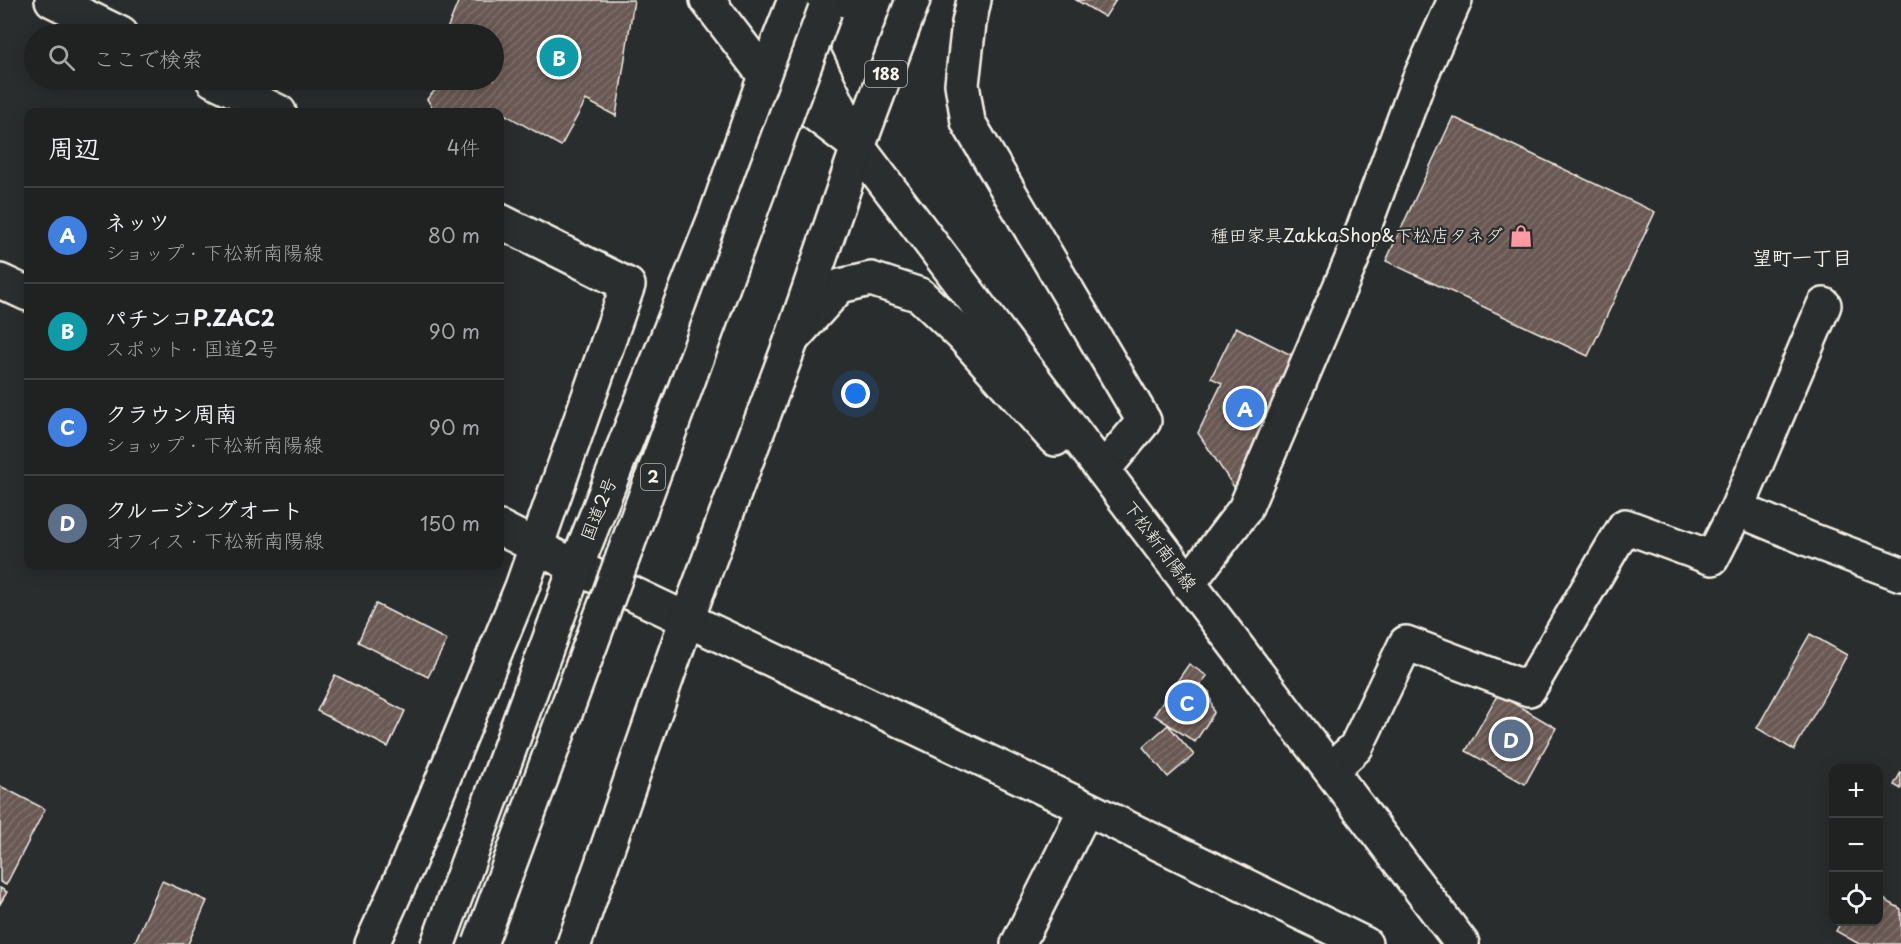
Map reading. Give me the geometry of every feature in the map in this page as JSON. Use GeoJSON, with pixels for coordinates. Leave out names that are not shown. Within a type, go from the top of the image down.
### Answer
{"type":"FeatureCollection","features":[{"type":"Feature","properties":{"kind":"main road"},"geometry":{"type":"LineString","coordinates":[[52,0],[101,24]]}},
{"type":"Feature","properties":{"kind":"main road"},"geometry":{"type":"LineString","coordinates":[[707,0],[765,76],[858,147]]}},
{"type":"Feature","properties":{"kind":"main road","name":"188"},"geometry":{"type":"LineString","coordinates":[[858,147],[913,0]]}},
{"type":"Feature","properties":{"kind":"main road"},"geometry":{"type":"LineString","coordinates":[[974,0],[962,84],[968,122],[1144,421],[1102,470]]}},
{"type":"Feature","properties":{"kind":"main road"},"geometry":{"type":"LineString","coordinates":[[792,339],[840,286],[871,279],[920,295],[962,335],[1188,584],[1245,509],[1352,260],[1419,81],[1455,0]]}},
{"type":"Feature","properties":{"kind":"main road"},"geometry":{"type":"LineString","coordinates":[[574,944],[687,619],[792,339],[858,147],[805,4]]}},
{"type":"Feature","properties":{"kind":"main road","name":"国道2号"},"geometry":{"type":"LineString","coordinates":[[438,944],[576,567],[716,215],[765,76],[805,4]]}},
{"type":"Feature","properties":{"kind":"main road","name":"2"},"geometry":{"type":"LineString","coordinates":[[480,944],[805,4]]}},
{"type":"Feature","properties":{"kind":"main road"},"geometry":{"type":"LineString","coordinates":[[234,90],[271,108]]}},
{"type":"Feature","properties":{"kind":"main road","name":"下松新南陽線"},"geometry":{"type":"LineString","coordinates":[[858,147],[1462,944]]}},
{"type":"Feature","properties":{"kind":"main road"},"geometry":{"type":"LineString","coordinates":[[372,944],[408,864],[538,548],[628,285],[504,223]]}},
{"type":"Feature","properties":{"kind":"main road"},"geometry":{"type":"LineString","coordinates":[[0,281],[24,292]]}},
{"type":"Feature","properties":{"kind":"main road"},"geometry":{"type":"LineString","coordinates":[[1331,770],[1356,747],[1406,643],[1529,689],[1625,526],[1712,558],[1737,509],[1824,305]]}},
{"type":"Feature","properties":{"kind":"main road"},"geometry":{"type":"LineString","coordinates":[[1737,509],[1901,574]]}},
{"type":"Feature","properties":{"kind":"main road"},"geometry":{"type":"LineString","coordinates":[[504,530],[576,567],[1086,808],[1365,944]]}},
{"type":"Feature","properties":{"kind":"main road"},"geometry":{"type":"LineString","coordinates":[[1018,944],[1086,808]]}},
{"type":"Feature","properties":{"kind":"building"},"geometry":{"type":"Polygon","coordinates":[[[459,0],[634,0],[616,116],[586,100],[561,146],[504,114],[504,108],[433,108],[427,99],[435,90],[504,90],[504,24],[449,24],[459,0]]]}},
{"type":"Feature","properties":{"kind":"building"},"geometry":{"type":"Polygon","coordinates":[[[1076,0],[1116,0],[1105,17],[1076,0]]]}},
{"type":"Feature","properties":{"kind":"building","name":"種田家具ZakkaShop&下松店タネダ"},"geometry":{"type":"Polygon","coordinates":[[[1453,117],[1655,212],[1588,356],[1386,261],[1453,117]]]}},
{"type":"Feature","properties":{"kind":"building"},"geometry":{"type":"Polygon","coordinates":[[[1236,327],[1303,361],[1238,493],[1198,433],[1222,383],[1211,378],[1236,327]]]}},
{"type":"Feature","properties":{"kind":"building"},"geometry":{"type":"Polygon","coordinates":[[[376,604],[447,640],[428,677],[358,642],[376,604]]]}},
{"type":"Feature","properties":{"kind":"building"},"geometry":{"type":"Polygon","coordinates":[[[1810,634],[1847,655],[1794,750],[1757,728],[1810,634]]]}},
{"type":"Feature","properties":{"kind":"building"},"geometry":{"type":"Polygon","coordinates":[[[1189,664],[1207,676],[1200,685],[1209,692],[1214,713],[1195,742],[1154,715],[1189,664]]]}},
{"type":"Feature","properties":{"kind":"building"},"geometry":{"type":"Polygon","coordinates":[[[335,675],[405,711],[388,747],[317,711],[335,675]]]}},
{"type":"Feature","properties":{"kind":"building"},"geometry":{"type":"Polygon","coordinates":[[[1498,694],[1556,728],[1525,784],[1466,751],[1498,694]]]}},
{"type":"Feature","properties":{"kind":"building"},"geometry":{"type":"Polygon","coordinates":[[[1168,725],[1194,755],[1168,777],[1143,747],[1168,725]]]}},
{"type":"Feature","properties":{"kind":"building"},"geometry":{"type":"Polygon","coordinates":[[[1901,772],[1901,789],[1894,785],[1901,772]]]}},
{"type":"Feature","properties":{"kind":"building"},"geometry":{"type":"Polygon","coordinates":[[[0,786],[45,809],[6,885],[0,882],[0,786]]]}},
{"type":"Feature","properties":{"kind":"building"},"geometry":{"type":"Polygon","coordinates":[[[162,881],[207,901],[188,944],[134,944],[162,881]]]}},
{"type":"Feature","properties":{"kind":"building"},"geometry":{"type":"Polygon","coordinates":[[[0,888],[7,892],[0,904],[0,888]]]}},
{"type":"Feature","properties":{"kind":"building"},"geometry":{"type":"Polygon","coordinates":[[[1883,899],[1901,909],[1901,944],[1859,944],[1836,931],[1839,926],[1883,926],[1883,899]]]}},
{"type":"Feature","properties":{"kind":"place","name":"パチンコP.ZAC2"},"geometry":{"type":"Point","coordinates":[559,57]}},
{"type":"Feature","properties":{"kind":"place","name":"種田家具ZakkaShop&下松店タネダ"},"geometry":{"type":"Point","coordinates":[1521,236]}},
{"type":"Feature","properties":{"kind":"place","name":"ネッツ"},"geometry":{"type":"Point","coordinates":[1245,408]}},
{"type":"Feature","properties":{"kind":"place","name":"クラウン周南"},"geometry":{"type":"Point","coordinates":[1187,702]}},
{"type":"Feature","properties":{"kind":"place","name":"クルージングオート"},"geometry":{"type":"Point","coordinates":[1511,739]}},
{"type":"Feature","properties":{"kind":"district","name":"望町一丁目"},"geometry":{"type":"Point","coordinates":[1802,258]}}]}
